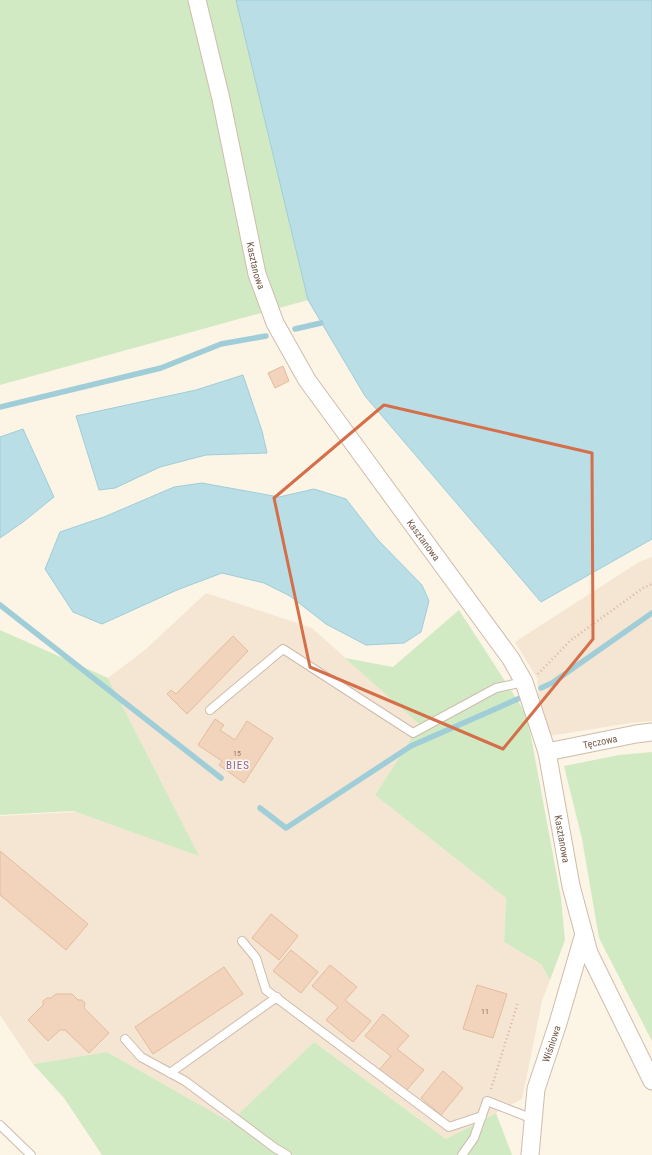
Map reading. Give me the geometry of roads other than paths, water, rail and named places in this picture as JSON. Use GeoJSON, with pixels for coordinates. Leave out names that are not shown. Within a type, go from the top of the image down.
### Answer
{"type":"FeatureCollection","features":[{"type":"Feature","properties":{"kind":"street","name":"Kasztanowa"},"geometry":{"type":"LineString","coordinates":[[197,0],[221,99],[257,274],[275,323],[307,380],[511,659],[524,682],[547,752],[571,886],[589,953],[652,1081]]}},
{"type":"Feature","properties":{"kind":"street","name":"Tęczowa"},"geometry":{"type":"LineString","coordinates":[[547,752],[652,732]]}},
{"type":"Feature","properties":{"kind":"street","name":"Wiśniowa"},"geometry":{"type":"LineString","coordinates":[[530,1155],[536,1089],[558,1023],[584,934]]}},
{"type":"Feature","properties":{"kind":"lane"},"geometry":{"type":"LineString","coordinates":[[210,710],[283,649],[413,733],[496,688],[524,682]]}},
{"type":"Feature","properties":{"kind":"lane"},"geometry":{"type":"LineString","coordinates":[[242,941],[256,958],[266,990],[449,1127],[482,1116]]}},
{"type":"Feature","properties":{"kind":"lane"},"geometry":{"type":"LineString","coordinates":[[170,1073],[277,997]]}},
{"type":"Feature","properties":{"kind":"lane"},"geometry":{"type":"LineString","coordinates":[[125,1039],[141,1057],[185,1081],[275,1148],[287,1155]]}},
{"type":"Feature","properties":{"kind":"lane"},"geometry":{"type":"LineString","coordinates":[[462,1155],[474,1138],[487,1101],[533,1119]]}},
{"type":"Feature","properties":{"kind":"lane"},"geometry":{"type":"LineString","coordinates":[[0,1125],[32,1155]]}},
{"type":"Feature","properties":{"kind":"water"},"geometry":{"type":"Polygon","coordinates":[[[236,0],[652,0],[652,539],[541,602],[365,396],[308,300],[236,0]]]}},
{"type":"Feature","properties":{"kind":"water"},"geometry":{"type":"Polygon","coordinates":[[[243,375],[262,431],[267,453],[206,455],[160,467],[115,488],[99,490],[76,416],[196,390],[243,375]]]}},
{"type":"Feature","properties":{"kind":"water"},"geometry":{"type":"Polygon","coordinates":[[[23,429],[54,497],[0,538],[0,437],[23,429]]]}},
{"type":"Feature","properties":{"kind":"water"},"geometry":{"type":"Polygon","coordinates":[[[202,483],[279,497],[314,489],[346,499],[378,540],[422,585],[429,601],[421,632],[404,643],[366,645],[326,624],[290,596],[264,583],[222,573],[177,590],[102,624],[73,612],[45,569],[60,532],[104,517],[174,487],[202,483]]]}},
{"type":"Feature","properties":{"kind":"waterway"},"geometry":{"type":"LineString","coordinates":[[295,329],[321,323]]}},
{"type":"Feature","properties":{"kind":"waterway"},"geometry":{"type":"LineString","coordinates":[[0,407],[161,368],[221,344],[266,336]]}},
{"type":"Feature","properties":{"kind":"waterway"},"geometry":{"type":"LineString","coordinates":[[0,605],[221,778]]}},
{"type":"Feature","properties":{"kind":"waterway"},"geometry":{"type":"LineString","coordinates":[[541,688],[552,683],[652,613]]}},
{"type":"Feature","properties":{"kind":"waterway"},"geometry":{"type":"LineString","coordinates":[[260,808],[286,828],[411,746],[520,698]]}},
{"type":"Feature","properties":{"kind":"district","name":"BIES"},"geometry":{"type":"Point","coordinates":[238,765]}}]}
